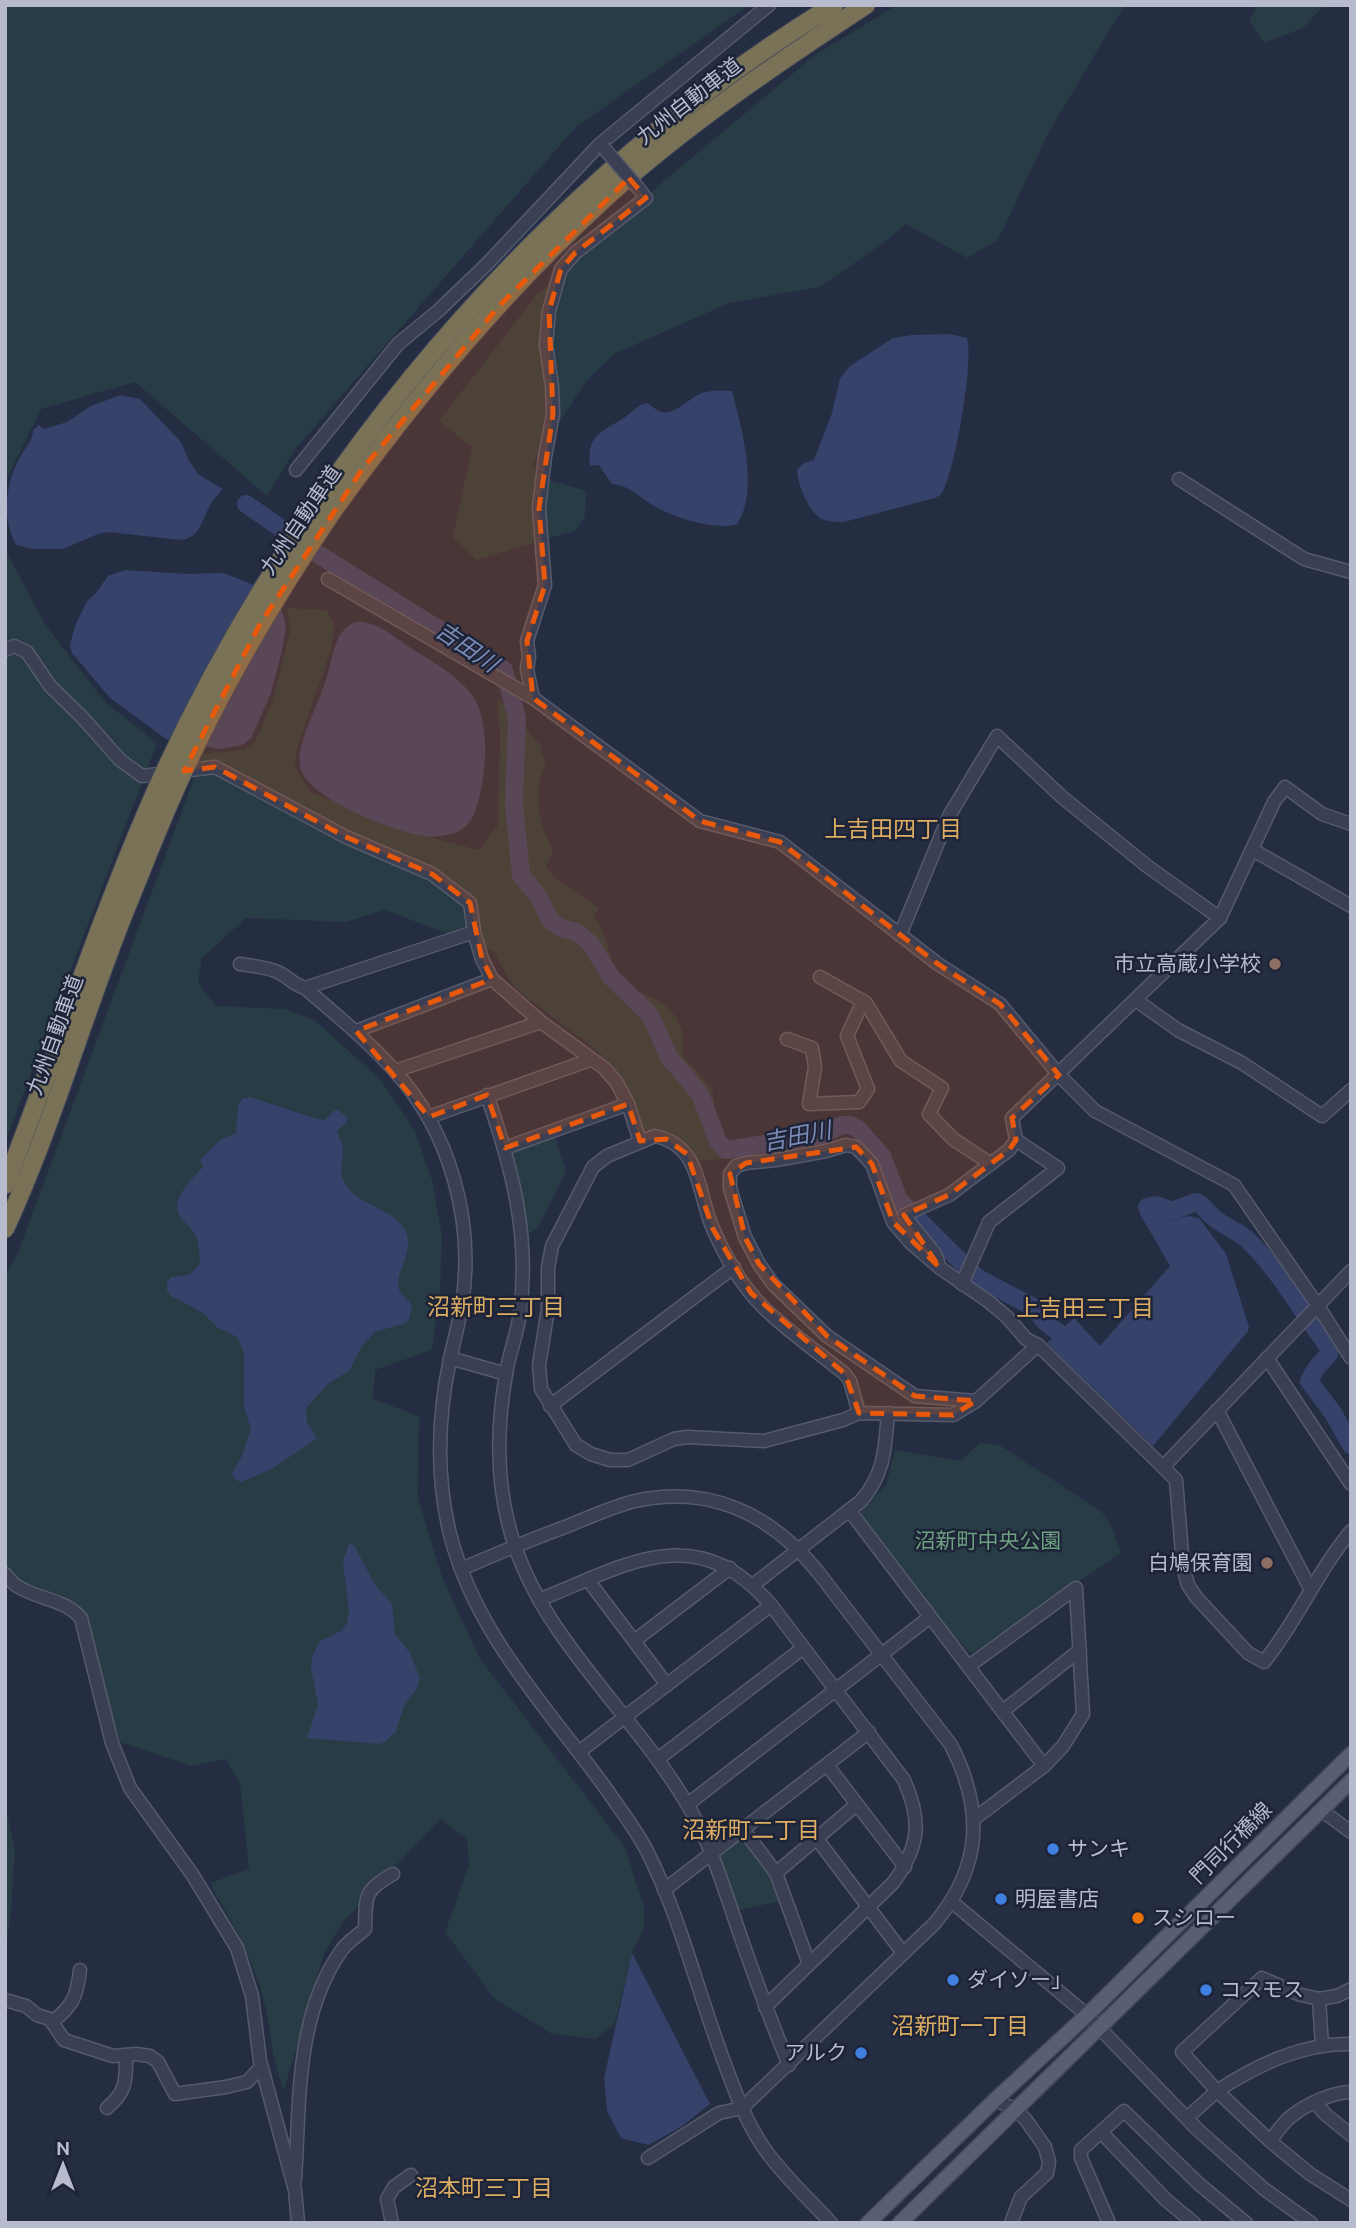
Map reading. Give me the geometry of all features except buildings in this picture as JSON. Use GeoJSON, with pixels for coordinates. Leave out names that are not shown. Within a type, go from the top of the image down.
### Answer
{"type":"FeatureCollection","features":[{"type":"Feature","properties":{"kind":"highway","name":"九州自動車道"},"geometry":{"type":"LineString","coordinates":[[5,1185],[102,923],[149,807],[219,663],[279,559],[449,361],[559,242],[607,196],[712,110],[772,66],[818,26],[834,5]]}},
{"type":"Feature","properties":{"kind":"highway","name":"九州自動車道"},"geometry":{"type":"LineString","coordinates":[[818,26],[866,5]]}},
{"type":"Feature","properties":{"kind":"highway","name":"九州自動車道"},"geometry":{"type":"LineString","coordinates":[[5,1229],[57,1099],[119,928],[181,778],[260,624],[324,508]]}},
{"type":"Feature","properties":{"kind":"main road","name":"門司行橋線"},"geometry":{"type":"LineString","coordinates":[[868,2223],[1087,2015],[1351,1754]]}},
{"type":"Feature","properties":{"kind":"main road","name":"門司行橋線"},"geometry":{"type":"LineString","coordinates":[[900,2223],[1351,1781]]}},
{"type":"Feature","properties":{"kind":"street"},"geometry":{"type":"LineString","coordinates":[[296,470],[398,344],[438,311],[486,265],[602,146],[769,5]]}},
{"type":"Feature","properties":{"kind":"street"},"geometry":{"type":"LineString","coordinates":[[533,698],[527,669],[527,641],[545,585],[539,508],[553,414],[546,345],[549,312],[561,269],[592,237],[646,198],[602,146]]}},
{"type":"Feature","properties":{"kind":"street"},"geometry":{"type":"LineString","coordinates":[[1179,479],[1304,559],[1351,572]]}},
{"type":"Feature","properties":{"kind":"street"},"geometry":{"type":"LineString","coordinates":[[328,579],[533,698],[700,821],[780,842],[938,964],[1000,1004],[1059,1075],[1095,1111],[1234,1185],[1351,1358]]}},
{"type":"Feature","properties":{"kind":"street"},"geometry":{"type":"LineString","coordinates":[[5,650],[14,646],[27,652],[50,686],[120,760],[142,776],[215,767],[346,837],[432,874],[470,904],[474,932],[482,959],[492,979],[541,1022],[604,1069],[617,1083],[628,1104],[640,1141]]}},
{"type":"Feature","properties":{"kind":"street"},"geometry":{"type":"LineString","coordinates":[[900,934],[949,816],[997,736],[1062,797],[1147,866],[1220,918]]}},
{"type":"Feature","properties":{"kind":"street"},"geometry":{"type":"LineString","coordinates":[[940,1268],[935,1254],[904,1215],[949,1195],[1009,1150],[1016,1140],[1012,1118],[1137,1001],[1220,918],[1274,802],[1285,787],[1322,814],[1351,824]]}},
{"type":"Feature","properties":{"kind":"street"},"geometry":{"type":"LineString","coordinates":[[1253,850],[1351,906]]}},
{"type":"Feature","properties":{"kind":"street"},"geometry":{"type":"LineString","coordinates":[[305,988],[474,932]]}},
{"type":"Feature","properties":{"kind":"street"},"geometry":{"type":"LineString","coordinates":[[240,964],[274,970],[295,985],[305,988],[356,1031],[395,1071],[429,1117],[456,1186],[464,1233],[463,1301],[450,1359],[441,1422],[441,1469],[450,1534],[461,1569],[471,1595],[503,1654],[579,1752],[648,1853],[664,1890],[742,2108],[768,2154],[831,2223]]}},
{"type":"Feature","properties":{"kind":"street"},"geometry":{"type":"LineString","coordinates":[[820,977],[863,1001],[901,1061],[942,1088],[929,1114],[953,1139],[991,1164]]}},
{"type":"Feature","properties":{"kind":"street"},"geometry":{"type":"LineString","coordinates":[[356,1031],[492,979]]}},
{"type":"Feature","properties":{"kind":"street"},"geometry":{"type":"LineString","coordinates":[[787,1039],[812,1048],[815,1067],[809,1104],[859,1101],[868,1089],[847,1036],[863,1001]]}},
{"type":"Feature","properties":{"kind":"street"},"geometry":{"type":"LineString","coordinates":[[1137,1001],[1178,1030],[1242,1063],[1322,1116],[1351,1090]]}},
{"type":"Feature","properties":{"kind":"street"},"geometry":{"type":"LineString","coordinates":[[395,1071],[541,1022]]}},
{"type":"Feature","properties":{"kind":"street"},"geometry":{"type":"LineString","coordinates":[[429,1117],[590,1060]]}},
{"type":"Feature","properties":{"kind":"street"},"geometry":{"type":"LineString","coordinates":[[487,1095],[513,1178],[522,1239],[520,1313],[506,1374],[499,1455],[500,1484],[514,1546],[539,1600],[590,1673],[658,1759],[688,1804],[712,1853],[765,2007],[789,2065]]}},
{"type":"Feature","properties":{"kind":"street"},"geometry":{"type":"LineString","coordinates":[[505,1148],[628,1104]]}},
{"type":"Feature","properties":{"kind":"street"},"geometry":{"type":"LineString","coordinates":[[859,1413],[850,1381],[845,1374],[763,1307],[734,1267],[713,1229],[687,1154],[678,1145],[654,1136],[607,1156],[593,1167],[552,1246],[548,1268],[548,1309],[539,1365],[541,1389],[550,1406],[576,1445],[591,1454],[610,1460],[628,1460],[674,1439],[687,1437],[764,1441],[843,1420],[859,1413],[953,1415],[976,1401],[1038,1345]]}},
{"type":"Feature","properties":{"kind":"street"},"geometry":{"type":"LineString","coordinates":[[962,1284],[989,1222],[1058,1168],[1016,1140]]}},
{"type":"Feature","properties":{"kind":"street"},"geometry":{"type":"LineString","coordinates":[[976,1401],[915,1396],[827,1336],[773,1284],[745,1237],[730,1188],[730,1174],[736,1166],[846,1145],[856,1147],[872,1164],[893,1222],[911,1243],[1007,1317],[1176,1480],[1183,1566],[1188,1584],[1196,1597],[1248,1653],[1264,1662],[1285,1636],[1310,1588],[1351,1531]]}},
{"type":"Feature","properties":{"kind":"street"},"geometry":{"type":"LineString","coordinates":[[550,1406],[734,1267]]}},
{"type":"Feature","properties":{"kind":"street"},"geometry":{"type":"LineString","coordinates":[[1163,1467],[1351,1271]]}},
{"type":"Feature","properties":{"kind":"street"},"geometry":{"type":"LineString","coordinates":[[1267,1358],[1351,1484]]}},
{"type":"Feature","properties":{"kind":"street"},"geometry":{"type":"LineString","coordinates":[[450,1359],[506,1374]]}},
{"type":"Feature","properties":{"kind":"street"},"geometry":{"type":"LineString","coordinates":[[1217,1410],[1310,1588]]}},
{"type":"Feature","properties":{"kind":"street"},"geometry":{"type":"LineString","coordinates":[[753,1585],[849,1510],[870,1490],[880,1472],[888,1413]]}},
{"type":"Feature","properties":{"kind":"street"},"geometry":{"type":"LineString","coordinates":[[461,1569],[514,1546],[634,1502],[659,1497],[685,1497],[726,1505],[747,1513],[781,1533],[799,1548],[951,1745],[970,1791],[974,1819],[971,1856],[952,1902],[934,1923],[742,2108],[719,2113],[648,2158]]}},
{"type":"Feature","properties":{"kind":"street"},"geometry":{"type":"LineString","coordinates":[[849,1510],[1044,1766]]}},
{"type":"Feature","properties":{"kind":"street"},"geometry":{"type":"LineString","coordinates":[[539,1600],[649,1557],[667,1555],[704,1558],[730,1568],[753,1585],[771,1605],[904,1780],[915,1805],[916,1836],[905,1867],[893,1883],[765,2007]]}},
{"type":"Feature","properties":{"kind":"street"},"geometry":{"type":"LineString","coordinates":[[634,1641],[730,1568]]}},
{"type":"Feature","properties":{"kind":"street"},"geometry":{"type":"LineString","coordinates":[[5,1574],[16,1586],[60,1602],[73,1609],[81,1618],[113,1743],[130,1788],[192,1874],[237,1948],[252,1996],[261,2067],[295,2190]]}},
{"type":"Feature","properties":{"kind":"street"},"geometry":{"type":"LineString","coordinates":[[588,1580],[667,1685]]}},
{"type":"Feature","properties":{"kind":"street"},"geometry":{"type":"LineString","coordinates":[[969,1666],[1076,1588],[1083,1714],[1063,1746],[1044,1766],[974,1819]]}},
{"type":"Feature","properties":{"kind":"street"},"geometry":{"type":"LineString","coordinates":[[579,1752],[771,1605]]}},
{"type":"Feature","properties":{"kind":"street"},"geometry":{"type":"LineString","coordinates":[[688,1804],[930,1617]]}},
{"type":"Feature","properties":{"kind":"street"},"geometry":{"type":"LineString","coordinates":[[658,1759],[803,1648]]}},
{"type":"Feature","properties":{"kind":"street"},"geometry":{"type":"LineString","coordinates":[[1003,1711],[1080,1650]]}},
{"type":"Feature","properties":{"kind":"street"},"geometry":{"type":"LineString","coordinates":[[664,1890],[869,1732]]}},
{"type":"Feature","properties":{"kind":"street"},"geometry":{"type":"LineString","coordinates":[[827,1765],[905,1867]]}},
{"type":"Feature","properties":{"kind":"street"},"geometry":{"type":"LineString","coordinates":[[776,1873],[856,1805]]}},
{"type":"Feature","properties":{"kind":"street"},"geometry":{"type":"LineString","coordinates":[[1321,1810],[1351,1832]]}},
{"type":"Feature","properties":{"kind":"street"},"geometry":{"type":"LineString","coordinates":[[743,1829],[776,1873],[809,1964]]}},
{"type":"Feature","properties":{"kind":"street"},"geometry":{"type":"LineString","coordinates":[[817,1839],[903,1953]]}},
{"type":"Feature","properties":{"kind":"street"},"geometry":{"type":"LineString","coordinates":[[298,2223],[295,2190],[304,2040],[326,1978],[343,1948],[365,1929],[366,1898],[374,1884],[393,1874]]}},
{"type":"Feature","properties":{"kind":"street"},"geometry":{"type":"LineString","coordinates":[[952,1902],[1099,2026],[1198,2129],[1264,2189],[1311,2223]]}},
{"type":"Feature","properties":{"kind":"street"},"geometry":{"type":"LineString","coordinates":[[52,2022],[69,2009],[76,1994],[80,1970]]}},
{"type":"Feature","properties":{"kind":"street"},"geometry":{"type":"LineString","coordinates":[[1351,1989],[1337,1996],[1319,1998],[1298,1994],[1262,1978],[1182,2052],[1217,2091],[1270,2141],[1310,2174],[1351,2200]]}},
{"type":"Feature","properties":{"kind":"street"},"geometry":{"type":"LineString","coordinates":[[1319,1998],[1322,2046]]}},
{"type":"Feature","properties":{"kind":"street"},"geometry":{"type":"LineString","coordinates":[[5,2000],[26,2006],[52,2022],[64,2040],[113,2056],[149,2056],[158,2062],[175,2094],[247,2082],[261,2067]]}},
{"type":"Feature","properties":{"kind":"street"},"geometry":{"type":"LineString","coordinates":[[1188,2117],[1217,2091],[1276,2059],[1322,2046],[1351,2044]]}},
{"type":"Feature","properties":{"kind":"street"},"geometry":{"type":"LineString","coordinates":[[107,2108],[117,2100],[126,2084],[126,2056]]}},
{"type":"Feature","properties":{"kind":"street"},"geometry":{"type":"LineString","coordinates":[[1270,2141],[1292,2115],[1316,2102],[1343,2092],[1351,2092]]}},
{"type":"Feature","properties":{"kind":"street"},"geometry":{"type":"LineString","coordinates":[[995,2100],[1015,2109],[1045,2147],[1049,2162],[1047,2173],[1021,2197],[1010,2223]]}},
{"type":"Feature","properties":{"kind":"street"},"geometry":{"type":"LineString","coordinates":[[1316,2102],[1325,2114],[1351,2135]]}},
{"type":"Feature","properties":{"kind":"street"},"geometry":{"type":"LineString","coordinates":[[1109,2223],[1081,2158],[1081,2150],[1124,2111],[1199,2184],[1246,2223]]}},
{"type":"Feature","properties":{"kind":"street"},"geometry":{"type":"LineString","coordinates":[[1101,2132],[1166,2200],[1194,2223]]}},
{"type":"Feature","properties":{"kind":"street"},"geometry":{"type":"LineString","coordinates":[[392,2223],[387,2199],[394,2187],[411,2175]]}},
{"type":"Feature","properties":{"kind":"highlighted area"},"geometry":{"type":"Polygon","coordinates":[[[629,178],[646,198],[575,253],[561,269],[549,311],[553,414],[539,508],[545,585],[527,641],[533,698],[700,821],[780,842],[938,964],[1000,1004],[1059,1075],[1012,1118],[1016,1140],[1009,1150],[949,1195],[904,1215],[940,1268],[893,1222],[872,1164],[856,1147],[746,1163],[730,1174],[745,1237],[759,1264],[827,1336],[915,1396],[976,1401],[953,1415],[859,1413],[845,1374],[751,1293],[713,1229],[687,1154],[666,1139],[640,1141],[628,1104],[505,1148],[487,1095],[429,1117],[356,1031],[492,979],[482,959],[470,903],[432,874],[346,837],[215,767],[184,771],[260,624],[363,468],[499,306],[629,178]]]}},
{"type":"Feature","properties":{"kind":"green space"},"geometry":{"type":"Polygon","coordinates":[[[5,5],[749,5],[575,128],[296,448],[267,496],[135,382],[41,409],[5,483],[5,5]]]}},
{"type":"Feature","properties":{"kind":"green space"},"geometry":{"type":"Polygon","coordinates":[[[897,5],[1126,5],[1048,134],[998,240],[967,258],[906,224],[820,287],[729,303],[614,354],[587,380],[532,464],[542,478],[586,491],[585,517],[574,531],[476,560],[453,537],[472,447],[439,421],[535,297],[666,179],[815,55],[897,5]]]}},
{"type":"Feature","properties":{"kind":"green space"},"geometry":{"type":"Polygon","coordinates":[[[1257,5],[1325,5],[1303,28],[1264,43],[1249,21],[1257,5]]]}},
{"type":"Feature","properties":{"kind":"green space"},"geometry":{"type":"Polygon","coordinates":[[[5,544],[7,553],[46,626],[105,702],[157,743],[5,1142],[5,544]]]}},
{"type":"Feature","properties":{"kind":"green space"},"geometry":{"type":"Polygon","coordinates":[[[287,608],[326,610],[334,623],[332,647],[297,748],[295,767],[310,792],[418,834],[479,850],[498,825],[500,735],[497,697],[541,746],[546,762],[539,785],[539,807],[553,851],[546,867],[555,878],[599,908],[594,918],[602,931],[613,965],[624,981],[660,1002],[675,1017],[682,1031],[682,1055],[712,1089],[725,1159],[696,1161],[663,1134],[642,1131],[621,1081],[600,1053],[515,988],[493,951],[385,910],[345,922],[246,918],[202,958],[198,982],[216,1006],[285,1009],[314,1020],[379,1078],[414,1129],[432,1180],[442,1235],[440,1291],[432,1350],[375,1370],[373,1399],[419,1416],[418,1498],[442,1577],[480,1659],[625,1847],[644,1908],[644,1928],[632,1953],[615,2023],[596,2039],[552,2034],[494,1998],[445,1932],[469,1865],[467,1839],[440,1819],[343,1922],[324,1953],[284,2090],[260,1985],[241,1940],[210,1883],[249,1869],[240,1784],[226,1759],[191,1766],[120,1742],[82,1609],[59,1595],[21,1581],[5,1565],[5,1275],[17,1255],[203,754],[244,750],[255,742],[272,703],[290,632],[287,608]]]}},
{"type":"Feature","properties":{"kind":"green space"},"geometry":{"type":"Polygon","coordinates":[[[554,1134],[566,1171],[539,1226],[528,1234],[509,1150],[554,1134]]]}},
{"type":"Feature","properties":{"kind":"green space","name":"沼新町中央公園"},"geometry":{"type":"Polygon","coordinates":[[[981,1442],[1001,1446],[1102,1512],[1111,1525],[1121,1553],[971,1654],[937,1617],[857,1515],[886,1485],[895,1450],[960,1461],[981,1442]]]}},
{"type":"Feature","properties":{"kind":"green space"},"geometry":{"type":"Polygon","coordinates":[[[5,1805],[15,1848],[5,1955],[5,1805]]]}},
{"type":"Feature","properties":{"kind":"green space"},"geometry":{"type":"Polygon","coordinates":[[[742,1835],[773,1872],[780,1901],[736,1911],[715,1855],[742,1835]]]}},
{"type":"Feature","properties":{"kind":"water"},"geometry":{"type":"Polygon","coordinates":[[[949,334],[967,338],[968,369],[958,439],[942,493],[935,498],[844,522],[820,518],[804,496],[797,470],[804,463],[814,460],[832,413],[840,378],[850,366],[893,338],[949,334]]]}},
{"type":"Feature","properties":{"kind":"water"},"geometry":{"type":"Polygon","coordinates":[[[732,391],[744,440],[748,476],[744,510],[737,524],[708,525],[674,515],[630,490],[612,484],[599,465],[590,466],[591,447],[597,436],[640,406],[647,403],[667,412],[677,409],[702,393],[732,391]]]}},
{"type":"Feature","properties":{"kind":"water"},"geometry":{"type":"Polygon","coordinates":[[[120,395],[140,399],[181,442],[199,475],[223,489],[212,502],[197,531],[181,540],[109,532],[63,549],[33,549],[16,545],[7,513],[8,491],[14,469],[30,442],[33,430],[39,425],[44,429],[67,422],[91,406],[120,395]]]}},
{"type":"Feature","properties":{"kind":"water"},"geometry":{"type":"Polygon","coordinates":[[[125,570],[187,574],[223,573],[254,585],[281,608],[286,625],[271,693],[251,738],[243,745],[220,749],[166,739],[110,698],[72,653],[70,645],[75,626],[87,601],[108,576],[125,570]]]}},
{"type":"Feature","properties":{"kind":"water"},"geometry":{"type":"Polygon","coordinates":[[[356,622],[377,626],[440,666],[468,690],[475,701],[484,727],[484,772],[475,811],[471,820],[461,830],[430,837],[377,822],[335,802],[318,791],[306,778],[300,766],[301,746],[323,690],[338,638],[348,626],[356,622]]]}},
{"type":"Feature","properties":{"kind":"water"},"geometry":{"type":"Polygon","coordinates":[[[250,1097],[317,1119],[325,1120],[335,1110],[347,1117],[347,1122],[337,1131],[343,1149],[343,1179],[354,1194],[386,1212],[405,1230],[408,1238],[407,1254],[398,1282],[400,1291],[412,1306],[406,1323],[375,1332],[362,1346],[349,1371],[329,1383],[306,1408],[307,1422],[317,1438],[272,1469],[241,1482],[234,1479],[232,1473],[242,1456],[251,1429],[244,1408],[244,1353],[237,1337],[218,1328],[204,1314],[172,1297],[167,1291],[167,1282],[171,1277],[189,1275],[200,1264],[196,1236],[177,1208],[180,1195],[203,1167],[200,1160],[221,1139],[236,1133],[238,1105],[243,1098],[250,1097]]]}},
{"type":"Feature","properties":{"kind":"water"},"geometry":{"type":"Polygon","coordinates":[[[1164,1212],[1168,1221],[1189,1216],[1199,1218],[1226,1254],[1249,1327],[1153,1446],[1047,1343],[1074,1318],[1100,1346],[1170,1266],[1143,1219],[1164,1212]]]}},
{"type":"Feature","properties":{"kind":"water"},"geometry":{"type":"Polygon","coordinates":[[[349,1544],[354,1545],[375,1585],[392,1604],[395,1634],[410,1653],[420,1678],[417,1689],[405,1703],[396,1731],[379,1744],[307,1738],[318,1705],[311,1668],[312,1657],[320,1641],[341,1631],[347,1623],[349,1611],[343,1562],[349,1544]]]}},
{"type":"Feature","properties":{"kind":"water"},"geometry":{"type":"Polygon","coordinates":[[[632,1953],[710,2104],[681,2127],[648,2145],[621,2138],[607,2111],[604,2078],[632,1953]]]}},
{"type":"Feature","properties":{"kind":"waterway","name":"吉田川"},"geometry":{"type":"LineString","coordinates":[[246,504],[321,556],[504,670],[517,718],[514,804],[521,875],[538,896],[551,921],[561,928],[576,932],[590,943],[611,977],[650,1015],[669,1057],[700,1094],[718,1142],[726,1150],[821,1135],[842,1125],[851,1125],[858,1129],[882,1156],[899,1200],[956,1257],[978,1278],[1033,1307],[1045,1322],[1077,1347]]}},
{"type":"Feature","properties":{"kind":"waterway","name":"吉田川"},"geometry":{"type":"LineString","coordinates":[[1169,1233],[1150,1214],[1147,1207],[1156,1205],[1172,1211],[1196,1202],[1248,1240],[1260,1253],[1329,1348],[1329,1354],[1309,1381],[1333,1413],[1351,1445]]}},
{"type":"Feature","properties":{"kind":"place","name":"市立高蔵小学校"},"geometry":{"type":"Point","coordinates":[1275,964]}},
{"type":"Feature","properties":{"kind":"place","name":"白鳩保育園"},"geometry":{"type":"Point","coordinates":[1267,1563]}},
{"type":"Feature","properties":{"kind":"place","name":"サンキ"},"geometry":{"type":"Point","coordinates":[1053,1849]}},
{"type":"Feature","properties":{"kind":"place","name":"明屋書店"},"geometry":{"type":"Point","coordinates":[1001,1899]}},
{"type":"Feature","properties":{"kind":"place","name":"スシロー"},"geometry":{"type":"Point","coordinates":[1138,1918]}},
{"type":"Feature","properties":{"kind":"place","name":"ダイソー」"},"geometry":{"type":"Point","coordinates":[953,1980]}},
{"type":"Feature","properties":{"kind":"place","name":"コスモス"},"geometry":{"type":"Point","coordinates":[1206,1990]}},
{"type":"Feature","properties":{"kind":"place","name":"アルク"},"geometry":{"type":"Point","coordinates":[861,2053]}},
{"type":"Feature","properties":{"kind":"district","name":"上吉田四丁目"},"geometry":{"type":"Point","coordinates":[893,829]}},
{"type":"Feature","properties":{"kind":"district","name":"沼新町三丁目"},"geometry":{"type":"Point","coordinates":[496,1307]}},
{"type":"Feature","properties":{"kind":"district","name":"上吉田三丁目"},"geometry":{"type":"Point","coordinates":[1085,1308]}},
{"type":"Feature","properties":{"kind":"district","name":"沼新町二丁目"},"geometry":{"type":"Point","coordinates":[751,1830]}},
{"type":"Feature","properties":{"kind":"district","name":"沼新町一丁目"},"geometry":{"type":"Point","coordinates":[960,2026]}},
{"type":"Feature","properties":{"kind":"district","name":"沼本町三丁目"},"geometry":{"type":"Point","coordinates":[484,2188]}}]}
